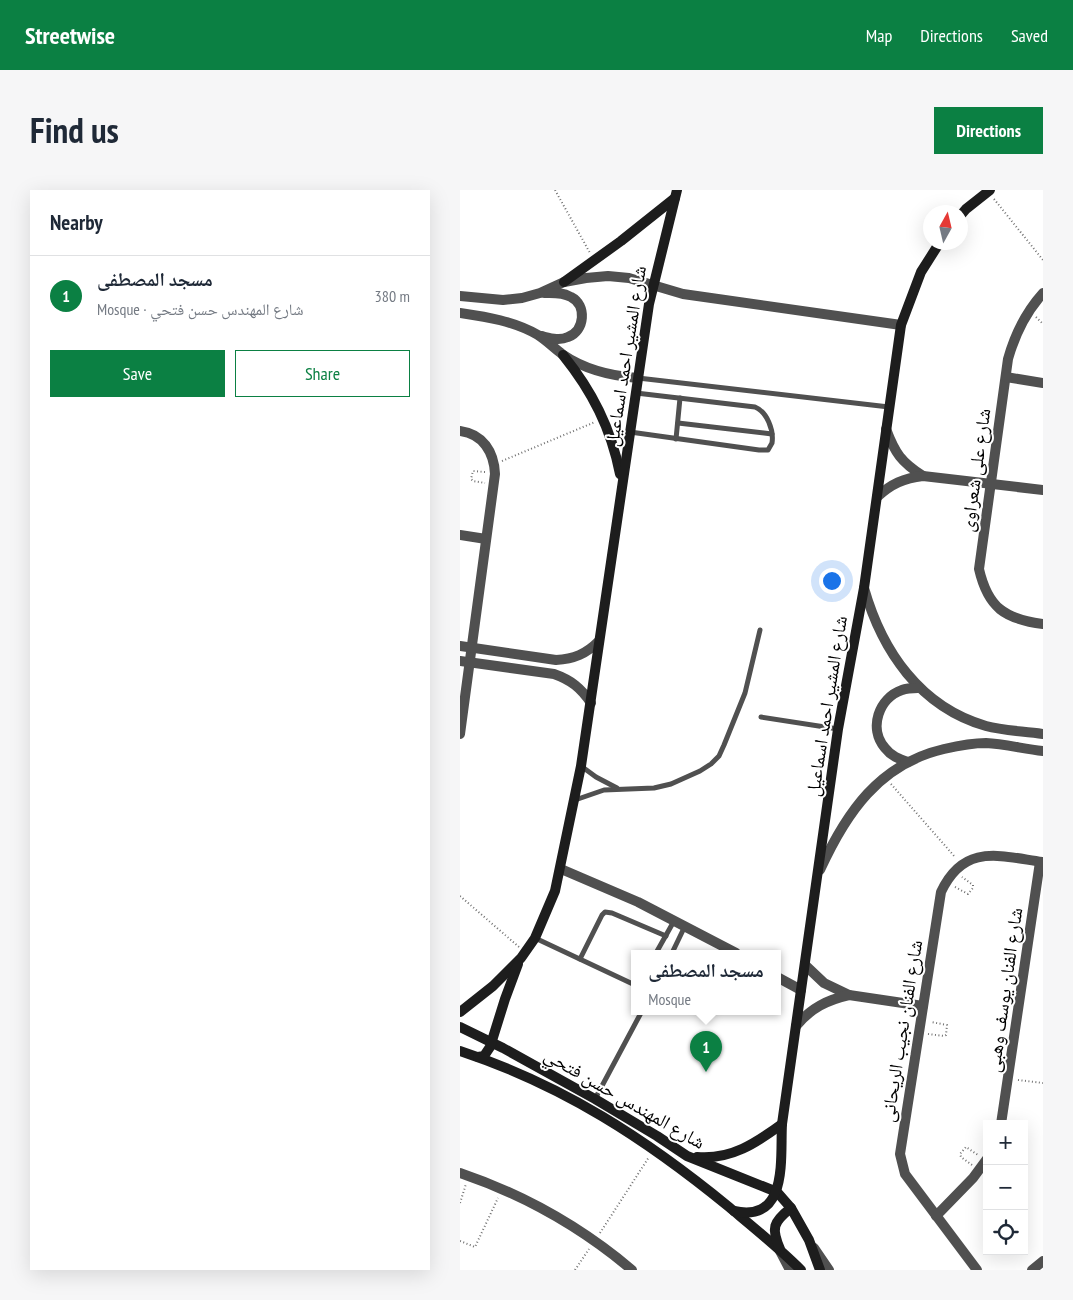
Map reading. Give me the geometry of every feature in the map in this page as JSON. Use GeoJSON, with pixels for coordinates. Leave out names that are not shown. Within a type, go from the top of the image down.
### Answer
{"type":"FeatureCollection","features":[{"type":"Feature","properties":{"kind":"main road"},"geometry":{"type":"LineString","coordinates":[[968,207],[988,190]]}},
{"type":"Feature","properties":{"kind":"main road"},"geometry":{"type":"LineString","coordinates":[[564,282],[595,261],[675,194]]}},
{"type":"Feature","properties":{"kind":"main road","name":"شارع المشير احمد اسماعيل"},"geometry":{"type":"LineString","coordinates":[[523,955],[535,938],[555,891],[575,800],[653,284],[675,194]]}},
{"type":"Feature","properties":{"kind":"main road","name":"شارع المشير احمد اسماعيل"},"geometry":{"type":"LineString","coordinates":[[777,1192],[782,1124],[804,965],[838,728],[864,588],[901,325],[921,272],[935,250]]}},
{"type":"Feature","properties":{"kind":"main road"},"geometry":{"type":"LineString","coordinates":[[563,355],[588,388],[604,418],[614,446],[622,482]]}},
{"type":"Feature","properties":{"kind":"main road"},"geometry":{"type":"LineString","coordinates":[[460,1012],[493,986],[523,955]]}},
{"type":"Feature","properties":{"kind":"main road"},"geometry":{"type":"LineString","coordinates":[[478,1057],[484,1056],[487,1052],[505,999],[523,955]]}},
{"type":"Feature","properties":{"kind":"main road","name":"شارع المهندس حسن فتحي"},"geometry":{"type":"LineString","coordinates":[[460,1027],[595,1099],[687,1156],[777,1192],[791,1208],[809,1240],[820,1270]]}},
{"type":"Feature","properties":{"kind":"main road","name":"شارع المهندس حسن فتحي"},"geometry":{"type":"LineString","coordinates":[[460,1051],[563,1094],[654,1148],[734,1211],[800,1270]]}},
{"type":"Feature","properties":{"kind":"main road"},"geometry":{"type":"LineString","coordinates":[[514,1072],[515,1064],[522,1060]]}},
{"type":"Feature","properties":{"kind":"main road"},"geometry":{"type":"LineString","coordinates":[[687,1156],[702,1158],[732,1154],[759,1141],[782,1124]]}},
{"type":"Feature","properties":{"kind":"main road"},"geometry":{"type":"LineString","coordinates":[[734,1211],[743,1213],[760,1210],[767,1206],[777,1192]]}},
{"type":"Feature","properties":{"kind":"main road"},"geometry":{"type":"LineString","coordinates":[[780,1251],[774,1235],[774,1229],[783,1214],[791,1208]]}},
{"type":"Feature","properties":{"kind":"street"},"geometry":{"type":"LineString","coordinates":[[460,296],[503,300],[522,298],[540,293],[564,282],[608,276],[629,278],[683,294],[901,325]]}},
{"type":"Feature","properties":{"kind":"street"},"geometry":{"type":"LineString","coordinates":[[460,313],[512,323],[538,335],[558,339],[570,337],[578,329],[582,318],[580,306],[573,297],[562,293],[540,293]]}},
{"type":"Feature","properties":{"kind":"street","name":"شارع على شعراوى"},"geometry":{"type":"LineString","coordinates":[[1043,293],[1028,311],[1012,342],[979,569],[983,587],[992,602],[1006,614],[1023,621],[1043,624]]}},
{"type":"Feature","properties":{"kind":"street"},"geometry":{"type":"LineString","coordinates":[[538,335],[563,355],[597,371],[616,376],[638,378]]}},
{"type":"Feature","properties":{"kind":"street"},"geometry":{"type":"LineString","coordinates":[[1006,377],[1043,383]]}},
{"type":"Feature","properties":{"kind":"street"},"geometry":{"type":"LineString","coordinates":[[886,429],[894,450],[900,459],[922,476]]}},
{"type":"Feature","properties":{"kind":"street"},"geometry":{"type":"LineString","coordinates":[[460,734],[465,661],[472,647],[494,474],[491,453],[485,444],[476,436],[463,431]]}},
{"type":"Feature","properties":{"kind":"street"},"geometry":{"type":"LineString","coordinates":[[877,497],[897,482],[922,476],[1043,490]]}},
{"type":"Feature","properties":{"kind":"street"},"geometry":{"type":"LineString","coordinates":[[460,535],[486,539]]}},
{"type":"Feature","properties":{"kind":"street"},"geometry":{"type":"LineString","coordinates":[[864,588],[881,636],[898,663],[918,688],[938,705],[962,717],[987,726],[1043,734]]}},
{"type":"Feature","properties":{"kind":"street"},"geometry":{"type":"LineString","coordinates":[[460,646],[556,660],[580,656],[591,650],[600,641]]}},
{"type":"Feature","properties":{"kind":"street"},"geometry":{"type":"LineString","coordinates":[[465,661],[554,674],[576,684],[591,703]]}},
{"type":"Feature","properties":{"kind":"street"},"geometry":{"type":"LineString","coordinates":[[908,762],[894,757],[884,747],[878,734],[877,720],[881,706],[891,696],[904,689],[918,688]]}},
{"type":"Feature","properties":{"kind":"street"},"geometry":{"type":"LineString","coordinates":[[817,876],[832,842],[864,796],[885,777],[908,762],[933,752],[959,745],[986,743],[1043,752]]}},
{"type":"Feature","properties":{"kind":"street","name":"شارع الفنان نجيب الريحانى"},"geometry":{"type":"LineString","coordinates":[[977,1270],[905,1174],[900,1154],[941,892],[946,881],[958,868],[975,858],[990,855],[1042,862]]}},
{"type":"Feature","properties":{"kind":"street","name":"شارع الفنان يوسف وهبى"},"geometry":{"type":"LineString","coordinates":[[1002,1120],[1042,862]]}},
{"type":"Feature","properties":{"kind":"street"},"geometry":{"type":"LineString","coordinates":[[561,869],[638,902],[730,950]]}},
{"type":"Feature","properties":{"kind":"street"},"geometry":{"type":"LineString","coordinates":[[804,965],[824,983],[849,994],[923,1006]]}},
{"type":"Feature","properties":{"kind":"street"},"geometry":{"type":"LineString","coordinates":[[781,979],[801,990]]}},
{"type":"Feature","properties":{"kind":"street"},"geometry":{"type":"LineString","coordinates":[[796,1026],[814,1008],[849,994]]}},
{"type":"Feature","properties":{"kind":"street"},"geometry":{"type":"LineString","coordinates":[[460,1059],[478,1057]]}},
{"type":"Feature","properties":{"kind":"street"},"geometry":{"type":"LineString","coordinates":[[936,1216],[983,1164]]}},
{"type":"Feature","properties":{"kind":"street"},"geometry":{"type":"LineString","coordinates":[[464,1174],[502,1189],[550,1213],[594,1241],[632,1270]]}},
{"type":"Feature","properties":{"kind":"street"},"geometry":{"type":"LineString","coordinates":[[809,1240],[829,1270]]}},
{"type":"Feature","properties":{"kind":"street"},"geometry":{"type":"LineString","coordinates":[[780,1251],[790,1270]]}},
{"type":"Feature","properties":{"kind":"street"},"geometry":{"type":"LineString","coordinates":[[1032,1270],[1043,1261]]}},
{"type":"Feature","properties":{"kind":"lane"},"geometry":{"type":"LineString","coordinates":[[638,378],[889,408]]}},
{"type":"Feature","properties":{"kind":"lane"},"geometry":{"type":"LineString","coordinates":[[630,432],[768,450],[772,443],[772,434],[764,412],[755,407],[636,393]]}},
{"type":"Feature","properties":{"kind":"lane"},"geometry":{"type":"LineString","coordinates":[[676,439],[680,398]]}},
{"type":"Feature","properties":{"kind":"lane"},"geometry":{"type":"LineString","coordinates":[[678,423],[772,434]]}},
{"type":"Feature","properties":{"kind":"lane"},"geometry":{"type":"LineString","coordinates":[[575,800],[597,792],[620,789],[637,790],[671,784],[711,764],[719,756],[745,693],[760,630]]}},
{"type":"Feature","properties":{"kind":"lane"},"geometry":{"type":"LineString","coordinates":[[761,717],[838,728]]}},
{"type":"Feature","properties":{"kind":"lane"},"geometry":{"type":"LineString","coordinates":[[581,766],[603,781],[620,789]]}},
{"type":"Feature","properties":{"kind":"lane"},"geometry":{"type":"LineString","coordinates":[[580,959],[604,912],[612,912],[666,936]]}},
{"type":"Feature","properties":{"kind":"lane"},"geometry":{"type":"LineString","coordinates":[[658,950],[674,920]]}},
{"type":"Feature","properties":{"kind":"lane"},"geometry":{"type":"LineString","coordinates":[[673,950],[685,926]]}},
{"type":"Feature","properties":{"kind":"lane"},"geometry":{"type":"LineString","coordinates":[[535,938],[631,983]]}},
{"type":"Feature","properties":{"kind":"lane"},"geometry":{"type":"LineString","coordinates":[[595,1099],[640,1015]]}},
{"type":"Feature","properties":{"kind":"path"},"geometry":{"type":"LineString","coordinates":[[555,190],[595,261]]}},
{"type":"Feature","properties":{"kind":"path"},"geometry":{"type":"LineString","coordinates":[[988,190],[1043,260]]}},
{"type":"Feature","properties":{"kind":"path"},"geometry":{"type":"LineString","coordinates":[[494,474],[474,471],[472,472],[471,479],[473,481],[494,474],[604,418]]}},
{"type":"Feature","properties":{"kind":"path"},"geometry":{"type":"LineString","coordinates":[[885,777],[973,885],[973,888],[969,894],[946,881]]}},
{"type":"Feature","properties":{"kind":"path"},"geometry":{"type":"LineString","coordinates":[[460,896],[523,955]]}},
{"type":"Feature","properties":{"kind":"path"},"geometry":{"type":"LineString","coordinates":[[919,1032],[946,1035],[947,1025],[921,1020]]}},
{"type":"Feature","properties":{"kind":"path"},"geometry":{"type":"LineString","coordinates":[[1008,1078],[1043,1083]]}},
{"type":"Feature","properties":{"kind":"path"},"geometry":{"type":"LineString","coordinates":[[575,1270],[654,1148]]}},
{"type":"Feature","properties":{"kind":"path"},"geometry":{"type":"LineString","coordinates":[[980,1170],[961,1157],[960,1154],[964,1148],[967,1148],[983,1157]]}},
{"type":"Feature","properties":{"kind":"path"},"geometry":{"type":"LineString","coordinates":[[460,1204],[464,1174]]}},
{"type":"Feature","properties":{"kind":"path"},"geometry":{"type":"LineString","coordinates":[[460,1241],[475,1247],[502,1189]]}},
{"type":"Feature","properties":{"kind":"place","name":"مسجد المصطفى"},"geometry":{"type":"Point","coordinates":[706,1072]}}]}
